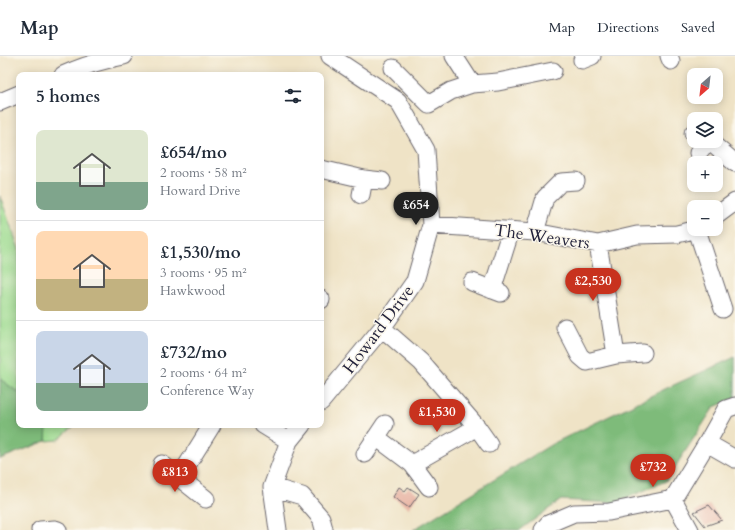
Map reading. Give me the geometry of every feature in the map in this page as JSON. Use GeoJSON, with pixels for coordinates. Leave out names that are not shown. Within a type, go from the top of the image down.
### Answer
{"type":"FeatureCollection","features":[{"type":"Feature","properties":{"kind":"street"},"geometry":{"type":"LineString","coordinates":[[70,72],[105,59],[124,56]]}},
{"type":"Feature","properties":{"kind":"street","name":"Howard Drive"},"geometry":{"type":"LineString","coordinates":[[324,398],[382,328],[415,281],[431,225],[426,150],[398,101],[330,56]]}},
{"type":"Feature","properties":{"kind":"street"},"geometry":{"type":"LineString","coordinates":[[454,56],[472,84]]}},
{"type":"Feature","properties":{"kind":"street"},"geometry":{"type":"LineString","coordinates":[[393,68],[428,104],[451,91],[472,84],[498,82],[553,71]]}},
{"type":"Feature","properties":{"kind":"street"},"geometry":{"type":"LineString","coordinates":[[0,102],[16,95]]}},
{"type":"Feature","properties":{"kind":"street"},"geometry":{"type":"LineString","coordinates":[[710,148],[735,163]]}},
{"type":"Feature","properties":{"kind":"street"},"geometry":{"type":"LineString","coordinates":[[324,170],[362,187],[382,181]]}},
{"type":"Feature","properties":{"kind":"street"},"geometry":{"type":"LineString","coordinates":[[535,232],[546,198],[561,182],[579,181]]}},
{"type":"Feature","properties":{"kind":"street"},"geometry":{"type":"LineString","coordinates":[[723,211],[735,202]]}},
{"type":"Feature","properties":{"kind":"street","name":"The Weavers"},"geometry":{"type":"LineString","coordinates":[[431,225],[535,232],[598,244],[637,235],[677,234],[687,232]]}},
{"type":"Feature","properties":{"kind":"street"},"geometry":{"type":"LineString","coordinates":[[472,282],[497,291],[511,230]]}},
{"type":"Feature","properties":{"kind":"street"},"geometry":{"type":"LineString","coordinates":[[700,236],[724,309]]}},
{"type":"Feature","properties":{"kind":"street"},"geometry":{"type":"LineString","coordinates":[[598,244],[616,355]]}},
{"type":"Feature","properties":{"kind":"street"},"geometry":{"type":"LineString","coordinates":[[564,327],[580,356],[587,362],[616,355],[642,353]]}},
{"type":"Feature","properties":{"kind":"street"},"geometry":{"type":"LineString","coordinates":[[382,328],[421,362],[477,427],[489,444]]}},
{"type":"Feature","properties":{"kind":"street"},"geometry":{"type":"LineString","coordinates":[[543,530],[548,524],[574,513],[609,512],[673,499],[726,409],[735,406]]}},
{"type":"Feature","properties":{"kind":"street"},"geometry":{"type":"LineString","coordinates":[[412,464],[477,427]]}},
{"type":"Feature","properties":{"kind":"street"},"geometry":{"type":"LineString","coordinates":[[179,478],[210,428]]}},
{"type":"Feature","properties":{"kind":"street"},"geometry":{"type":"LineString","coordinates":[[268,428],[289,441]]}},
{"type":"Feature","properties":{"kind":"street"},"geometry":{"type":"LineString","coordinates":[[278,530],[272,487],[289,441],[300,428]]}},
{"type":"Feature","properties":{"kind":"street"},"geometry":{"type":"LineString","coordinates":[[365,454],[381,430],[412,464],[430,487]]}},
{"type":"Feature","properties":{"kind":"street"},"geometry":{"type":"LineString","coordinates":[[707,443],[735,459]]}},
{"type":"Feature","properties":{"kind":"street"},"geometry":{"type":"LineString","coordinates":[[162,464],[206,499]]}},
{"type":"Feature","properties":{"kind":"street"},"geometry":{"type":"LineString","coordinates":[[272,487],[302,496],[321,518],[322,529]]}},
{"type":"Feature","properties":{"kind":"street"},"geometry":{"type":"LineString","coordinates":[[673,499],[690,530]]}},
{"type":"Feature","properties":{"kind":"street"},"geometry":{"type":"LineString","coordinates":[[40,530],[58,530]]}},
{"type":"Feature","properties":{"kind":"green space"},"geometry":{"type":"Polygon","coordinates":[[[0,196],[16,241],[16,391],[0,379],[0,196]]]}},
{"type":"Feature","properties":{"kind":"green space"},"geometry":{"type":"Polygon","coordinates":[[[735,357],[735,398],[714,407],[666,481],[615,503],[561,500],[520,530],[413,530],[552,444],[735,357]]]}},
{"type":"Feature","properties":{"kind":"green space"},"geometry":{"type":"Polygon","coordinates":[[[0,379],[16,391],[16,428],[47,428],[46,441],[0,459],[0,379]]]}},
{"type":"Feature","properties":{"kind":"green space"},"geometry":{"type":"Polygon","coordinates":[[[47,428],[72,428],[58,440],[46,441],[47,428]]]}},
{"type":"Feature","properties":{"kind":"building"},"geometry":{"type":"Polygon","coordinates":[[[399,487],[405,491],[408,487],[419,494],[409,508],[393,497],[399,487]]]}},
{"type":"Feature","properties":{"kind":"building"},"geometry":{"type":"Polygon","coordinates":[[[709,505],[722,520],[705,526],[694,512],[709,505]]]}}]}
